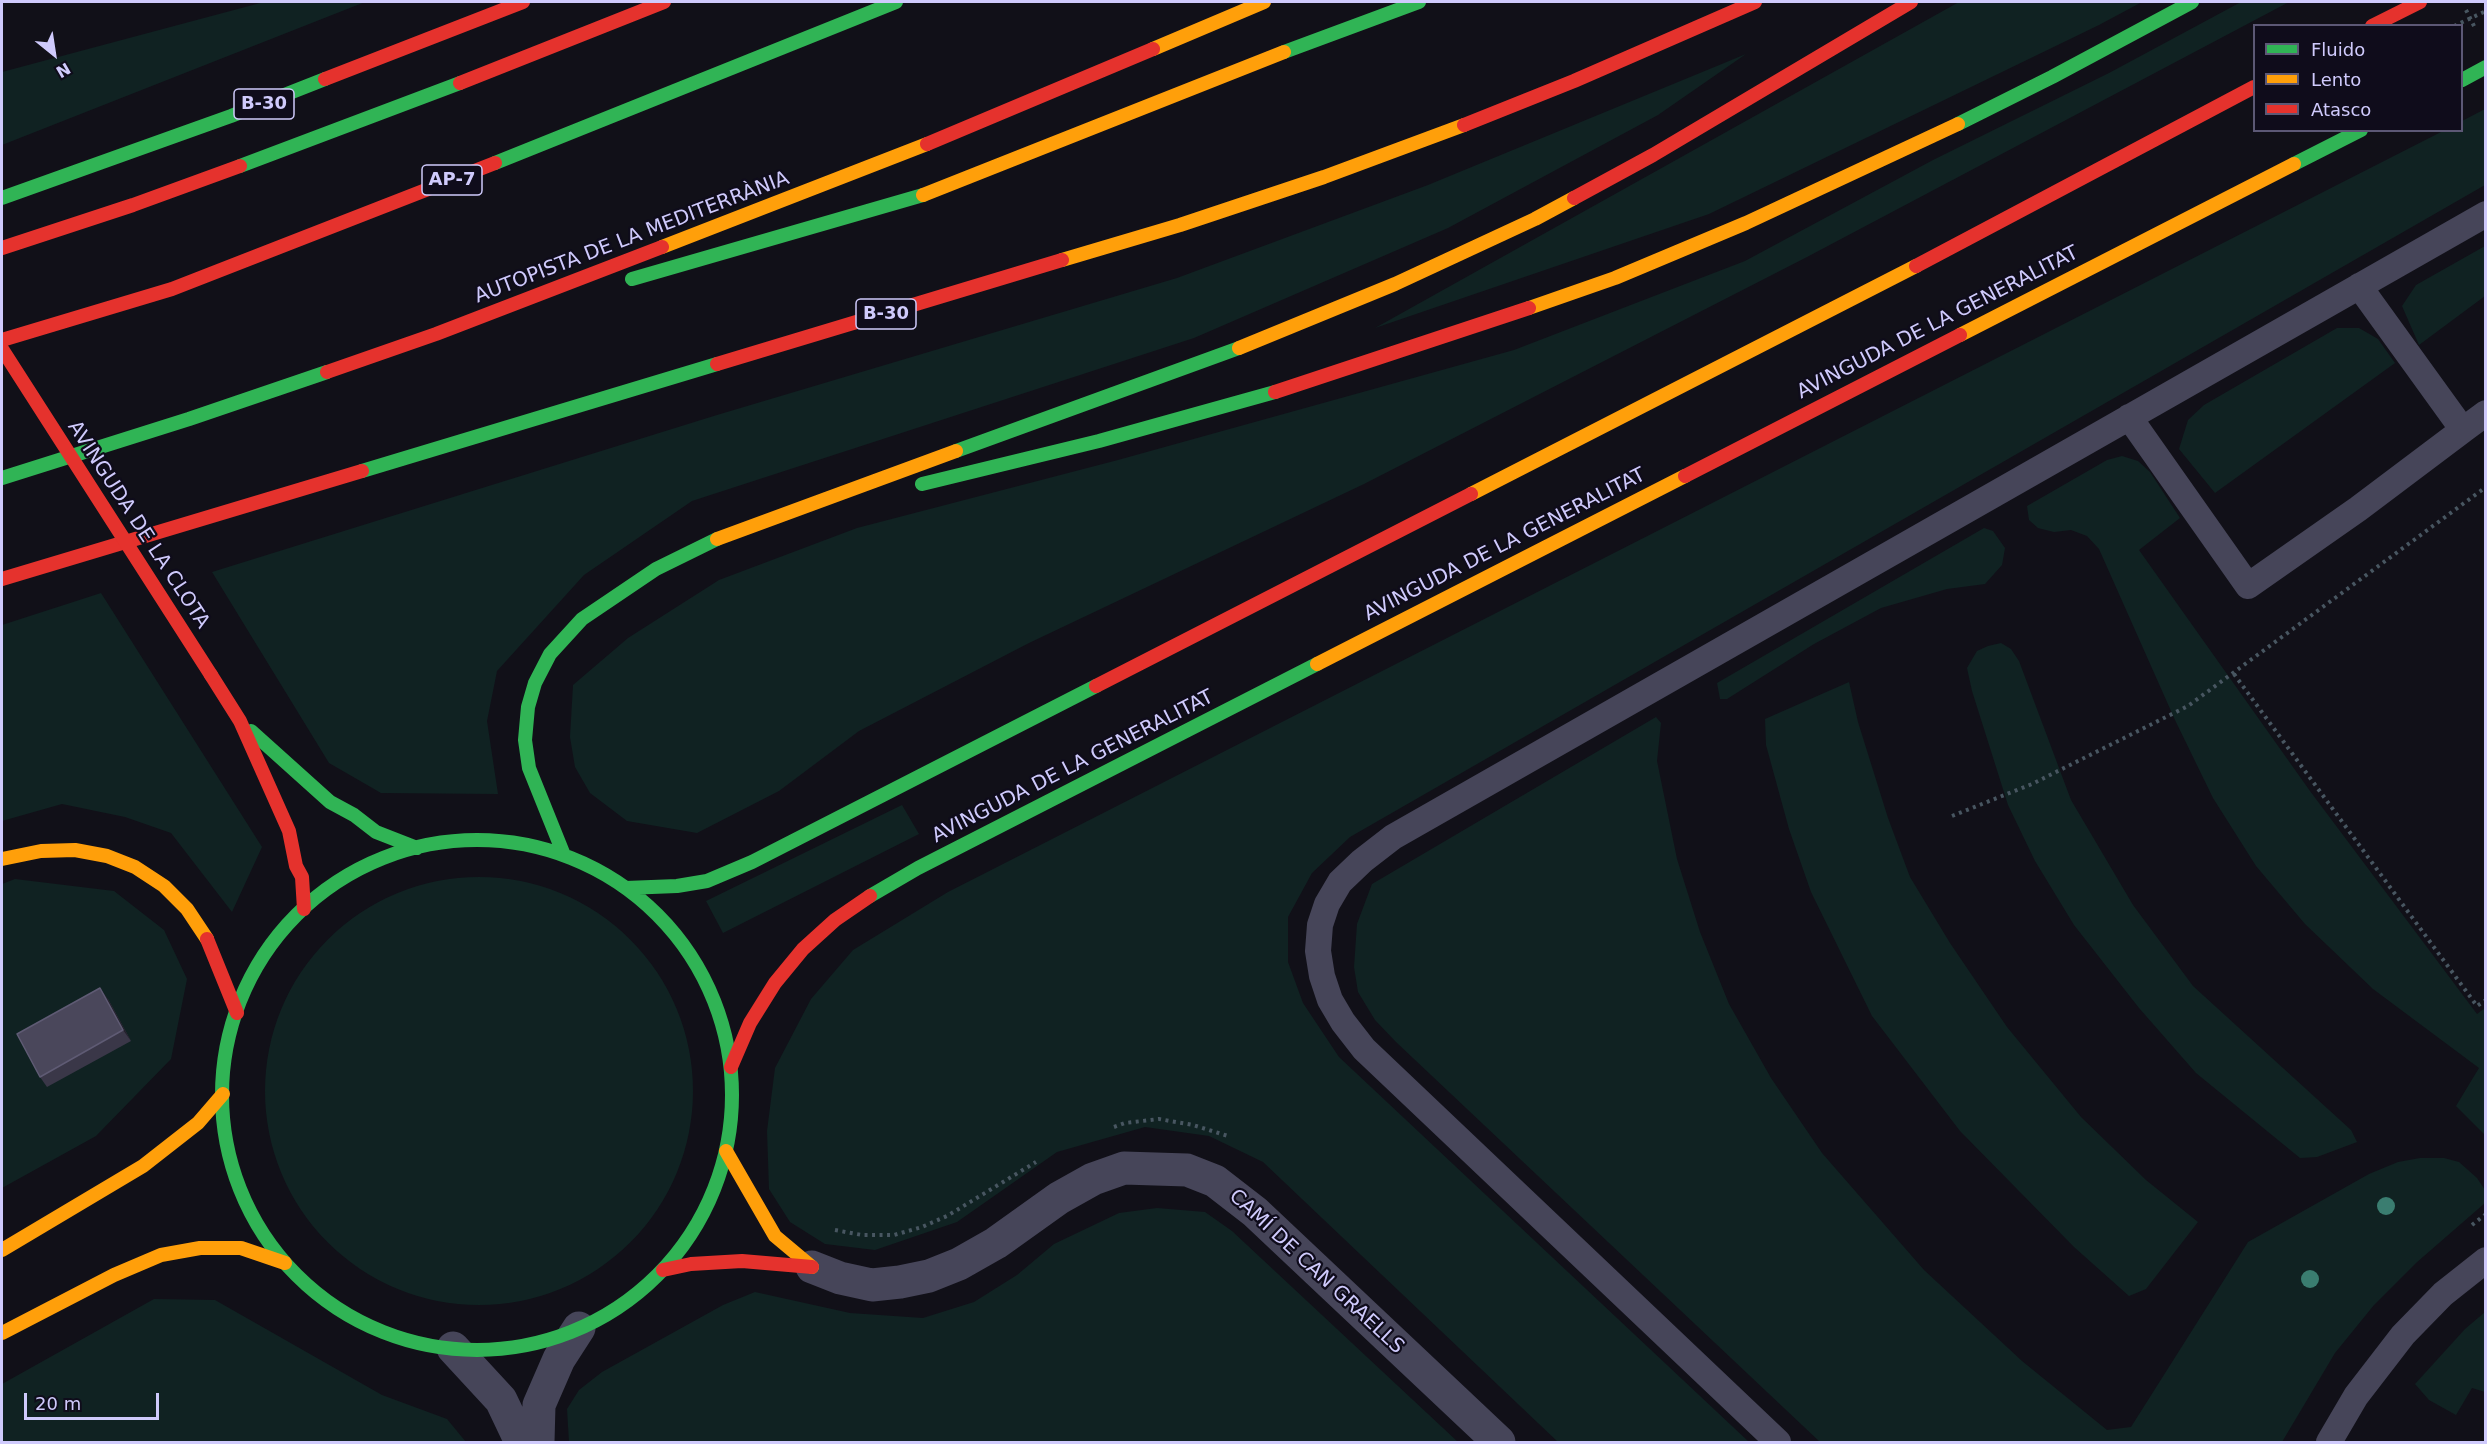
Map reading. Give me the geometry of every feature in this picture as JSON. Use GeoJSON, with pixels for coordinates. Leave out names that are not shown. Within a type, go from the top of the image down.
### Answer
{"type":"FeatureCollection","features":[{"type":"Feature","properties":{"kind":"main road","name":"B-30"},"geometry":{"type":"LineString","coordinates":[[2,198],[231,116],[523,2]]}},
{"type":"Feature","properties":{"kind":"main road"},"geometry":{"type":"LineString","coordinates":[[2,248],[133,205],[247,164],[664,2]]}},
{"type":"Feature","properties":{"kind":"main road","name":"AP-7"},"geometry":{"type":"LineString","coordinates":[[2,340],[172,288],[544,144],[896,2]]}},
{"type":"Feature","properties":{"kind":"main road","name":"AUTOPISTA DE LA MEDITERRÀNIA"},"geometry":{"type":"LineString","coordinates":[[2,478],[189,419],[436,334],[972,127],[1264,2]]}},
{"type":"Feature","properties":{"kind":"main road"},"geometry":{"type":"LineString","coordinates":[[620,282],[918,197],[1249,65],[1419,2]]}},
{"type":"Feature","properties":{"kind":"main road","name":"B-30"},"geometry":{"type":"LineString","coordinates":[[2,579],[1180,225],[1324,177],[1449,130],[1585,76],[1755,2]]}},
{"type":"Feature","properties":{"kind":"main road"},"geometry":{"type":"LineString","coordinates":[[564,855],[529,768],[525,740],[528,707],[535,683],[550,654],[582,619],[630,586],[700,546],[754,524],[1238,350],[1395,284],[1535,219],[1643,160],[1911,2]]}},
{"type":"Feature","properties":{"kind":"main road"},"geometry":{"type":"LineString","coordinates":[[903,488],[1099,441],[1288,388],[1465,331],[1615,278],[1746,224],[1886,159],[2052,77],[2192,2]]}},
{"type":"Feature","properties":{"kind":"main road"},"geometry":{"type":"LineString","coordinates":[[2376,24],[2420,2]]}},
{"type":"Feature","properties":{"kind":"main road"},"geometry":{"type":"LineString","coordinates":[[2463,79],[2486,67]]}},
{"type":"Feature","properties":{"kind":"main road"},"geometry":{"type":"LineString","coordinates":[[626,888],[677,886],[707,881],[752,862],[1850,301],[2253,88]]}},
{"type":"Feature","properties":{"kind":"main road","name":"AVINGUDA DE LA GENERALITAT"},"geometry":{"type":"LineString","coordinates":[[731,1067],[750,1023],[775,983],[803,949],[835,920],[918,868],[2357,132]]}},
{"type":"Feature","properties":{"kind":"main road"},"geometry":{"type":"LineString","coordinates":[[436,334],[585,292]]}},
{"type":"Feature","properties":{"kind":"main road","name":"AVINGUDA DE LA CLOTA"},"geometry":{"type":"LineString","coordinates":[[2,350],[240,721],[290,831],[296,866],[302,877],[304,909]]}},
{"type":"Feature","properties":{"kind":"main road"},"geometry":{"type":"LineString","coordinates":[[754,524],[880,494]]}},
{"type":"Feature","properties":{"kind":"main road","name":"AVINGUDA DE LA CLOTA"},"geometry":{"type":"LineString","coordinates":[[240,721],[330,802],[354,815],[376,832],[417,848]]}},
{"type":"Feature","properties":{"kind":"main road"},"geometry":{"type":"LineString","coordinates":[[483,840],[532,846],[564,855],[602,872],[626,888],[664,920],[694,959],[710,988],[722,1019],[731,1067],[732,1101],[726,1151],[707,1206],[687,1239],[648,1284],[615,1309],[579,1328],[553,1338],[517,1346],[481,1349],[453,1348],[406,1340],[361,1321],[320,1296],[285,1263],[260,1229],[238,1184],[226,1137],[223,1094],[226,1053],[242,996],[259,964],[279,935],[304,909],[329,888],[356,872],[386,858],[417,848],[449,842],[483,840]]}},
{"type":"Feature","properties":{"kind":"main road"},"geometry":{"type":"LineString","coordinates":[[2,859],[41,851],[75,850],[108,856],[135,867],[164,886],[187,909],[206,937],[237,1013]]}},
{"type":"Feature","properties":{"kind":"main road"},"geometry":{"type":"LineString","coordinates":[[2,1250],[143,1166],[198,1123],[223,1094]]}},
{"type":"Feature","properties":{"kind":"main road"},"geometry":{"type":"LineString","coordinates":[[726,1151],[775,1236],[812,1268]]}},
{"type":"Feature","properties":{"kind":"main road"},"geometry":{"type":"LineString","coordinates":[[2,1334],[114,1275],[162,1255],[200,1248],[241,1248],[285,1263]]}},
{"type":"Feature","properties":{"kind":"main road"},"geometry":{"type":"LineString","coordinates":[[663,1269],[691,1264],[742,1261],[812,1268]]}},
{"type":"Feature","properties":{"kind":"street","name":"CAMÍ DE CAN GRAELLS"},"geometry":{"type":"LineString","coordinates":[[812,1268],[840,1278],[872,1285],[929,1276],[959,1264],[996,1243],[1059,1198],[1093,1179],[1124,1168],[1186,1170],[1215,1181],[1255,1212],[1499,1443]]}},
{"type":"Feature","properties":{"kind":"street"},"geometry":{"type":"LineString","coordinates":[[538,1443],[539,1405],[559,1359],[579,1328]]}},
{"type":"Feature","properties":{"kind":"street"},"geometry":{"type":"LineString","coordinates":[[453,1348],[501,1400],[520,1443]]}},
{"type":"Feature","properties":{"kind":"lane"},"geometry":{"type":"LineString","coordinates":[[1778,1443],[1364,1049],[1343,1022],[1330,1000],[1322,976],[1318,951],[1320,925],[1327,904],[1340,882],[1393,837],[2486,214]]}},
{"type":"Feature","properties":{"kind":"lane"},"geometry":{"type":"LineString","coordinates":[[2359,286],[2463,430]]}},
{"type":"Feature","properties":{"kind":"lane"},"geometry":{"type":"LineString","coordinates":[[2129,417],[2248,586],[2358,509],[2486,413]]}},
{"type":"Feature","properties":{"kind":"lane"},"geometry":{"type":"LineString","coordinates":[[2329,1443],[2356,1396],[2403,1335],[2444,1294],[2486,1260]]}},
{"type":"Feature","properties":{"kind":"path"},"geometry":{"type":"LineString","coordinates":[[2466,10],[2478,33]]}},
{"type":"Feature","properties":{"kind":"path"},"geometry":{"type":"LineString","coordinates":[[2458,24],[2486,10]]}},
{"type":"Feature","properties":{"kind":"path"},"geometry":{"type":"LineString","coordinates":[[1952,816],[2032,784],[2188,706],[2486,487]]}},
{"type":"Feature","properties":{"kind":"path"},"geometry":{"type":"LineString","coordinates":[[2234,674],[2477,1006],[2486,1000]]}},
{"type":"Feature","properties":{"kind":"path"},"geometry":{"type":"LineString","coordinates":[[1104,1130],[1125,1123],[1159,1119],[1192,1125],[1228,1136]]}},
{"type":"Feature","properties":{"kind":"path"},"geometry":{"type":"LineString","coordinates":[[826,1226],[862,1235],[894,1235],[922,1227],[946,1216],[1011,1175],[1042,1159]]}},
{"type":"Feature","properties":{"kind":"shaded area"},"geometry":{"type":"Polygon","coordinates":[[[264,2],[365,2],[2,145],[2,72],[264,2]]]}},
{"type":"Feature","properties":{"kind":"shaded area"},"geometry":{"type":"Polygon","coordinates":[[[1959,2],[2142,2],[1709,214],[1375,328],[1959,2]]]}},
{"type":"Feature","properties":{"kind":"shaded area"},"geometry":{"type":"Polygon","coordinates":[[[2241,2],[2289,2],[1807,257],[1364,484],[1029,643],[859,731],[779,791],[697,833],[627,821],[590,793],[575,767],[570,737],[573,685],[628,638],[719,580],[857,528],[1118,460],[1514,350],[1745,261],[1933,160],[2109,73],[2241,2]]]}},
{"type":"Feature","properties":{"kind":"shaded area"},"geometry":{"type":"Polygon","coordinates":[[[1746,54],[1658,115],[1448,228],[1194,338],[692,501],[584,575],[497,671],[487,721],[498,794],[381,793],[329,763],[212,572],[717,415],[1177,278],[1428,185],[1746,54]]]}},
{"type":"Feature","properties":{"kind":"shaded area"},"geometry":{"type":"Polygon","coordinates":[[[2485,109],[2485,185],[1350,837],[1312,873],[1288,917],[1288,962],[1303,1003],[1339,1057],[1749,1442],[1558,1442],[1263,1162],[1209,1136],[1145,1127],[1057,1152],[957,1222],[875,1250],[825,1244],[790,1222],[769,1189],[767,1131],[775,1068],[811,999],[853,950],[948,892],[2441,132],[2463,132],[2463,120],[2485,109]]]}},
{"type":"Feature","properties":{"kind":"shaded area"},"geometry":{"type":"Polygon","coordinates":[[[2485,246],[2485,296],[2419,345],[2402,306],[2416,285],[2485,246]]]}},
{"type":"Feature","properties":{"kind":"shaded area"},"geometry":{"type":"Polygon","coordinates":[[[2337,328],[2359,328],[2378,339],[2395,363],[2215,493],[2179,449],[2188,420],[2204,405],[2337,328]]]}},
{"type":"Feature","properties":{"kind":"shaded area"},"geometry":{"type":"Polygon","coordinates":[[[2122,456],[2138,461],[2150,472],[2180,518],[2139,550],[2310,791],[2477,1014],[2485,1008],[2485,1135],[2456,1106],[2479,1068],[2373,989],[2305,924],[2256,866],[2213,798],[2175,720],[2099,549],[2087,536],[2071,530],[2054,532],[2038,528],[2029,520],[2027,506],[2107,460],[2122,456]]]}},
{"type":"Feature","properties":{"kind":"shaded area"},"geometry":{"type":"Polygon","coordinates":[[[1984,528],[1993,531],[2005,548],[2002,565],[1985,584],[1947,589],[1881,608],[1814,644],[1727,699],[1720,699],[1717,683],[1984,528]]]}},
{"type":"Feature","properties":{"kind":"shaded area"},"geometry":{"type":"Polygon","coordinates":[[[101,593],[262,847],[232,912],[171,833],[125,817],[62,804],[2,821],[2,625],[101,593]]]}},
{"type":"Feature","properties":{"kind":"shaded area"},"geometry":{"type":"Polygon","coordinates":[[[2001,643],[2011,649],[2019,661],[2071,800],[2133,905],[2193,986],[2351,1130],[2357,1142],[2317,1157],[2300,1158],[2196,1073],[2139,1008],[2074,925],[2035,861],[2008,805],[1972,691],[1967,668],[1977,651],[2001,643]]]}},
{"type":"Feature","properties":{"kind":"shaded area"},"geometry":{"type":"Polygon","coordinates":[[[1849,682],[1858,722],[1888,818],[1910,877],[1950,943],[2007,1027],[2081,1117],[2146,1180],[2198,1222],[2146,1289],[2129,1296],[2074,1247],[1960,1131],[1872,1016],[1811,892],[1789,829],[1766,745],[1765,719],[1849,682]]]}},
{"type":"Feature","properties":{"kind":"shaded area"},"geometry":{"type":"Polygon","coordinates":[[[1656,717],[1661,723],[1657,761],[1677,859],[1700,932],[1729,1004],[1771,1078],[1822,1153],[1924,1270],[2022,1361],[2107,1430],[2131,1427],[2248,1242],[2369,1174],[2398,1162],[2420,1158],[2444,1158],[2459,1162],[2477,1178],[2485,1190],[2485,1203],[2416,1263],[2374,1305],[2335,1353],[2282,1442],[1820,1442],[1396,1042],[1375,1020],[1358,992],[1354,967],[1357,924],[1372,884],[1656,717]]]}},
{"type":"Feature","properties":{"kind":"shaded area"},"geometry":{"type":"Polygon","coordinates":[[[902,805],[919,834],[723,933],[706,901],[902,805]]]}},
{"type":"Feature","properties":{"kind":"shaded area"},"geometry":{"type":"Polygon","coordinates":[[[479,877],[521,881],[561,893],[598,913],[630,940],[657,972],[677,1009],[689,1049],[693,1091],[689,1133],[677,1173],[657,1210],[630,1242],[598,1269],[561,1289],[521,1301],[479,1305],[437,1301],[397,1289],[360,1269],[328,1242],[301,1210],[281,1173],[269,1133],[265,1091],[269,1049],[281,1009],[301,972],[328,940],[360,913],[397,893],[437,881],[479,877]]]}},
{"type":"Feature","properties":{"kind":"shaded area"},"geometry":{"type":"Polygon","coordinates":[[[15,879],[114,891],[164,930],[187,979],[171,1059],[96,1136],[2,1188],[2,884],[15,879]]]}},
{"type":"Feature","properties":{"kind":"shaded area"},"geometry":{"type":"Polygon","coordinates":[[[1157,1208],[1205,1212],[1232,1231],[1458,1442],[569,1442],[567,1409],[579,1390],[602,1372],[723,1305],[755,1292],[850,1313],[923,1318],[974,1302],[1017,1275],[1054,1244],[1119,1213],[1157,1208]]]}},
{"type":"Feature","properties":{"kind":"shaded area"},"geometry":{"type":"Polygon","coordinates":[[[154,1299],[215,1300],[382,1395],[447,1419],[466,1442],[2,1442],[2,1384],[154,1299]]]}},
{"type":"Feature","properties":{"kind":"shaded area"},"geometry":{"type":"Polygon","coordinates":[[[2485,1312],[2485,1392],[2472,1388],[2456,1415],[2429,1400],[2415,1384],[2465,1329],[2485,1312]]]}},
{"type":"Feature","properties":{"kind":"building"},"geometry":{"type":"Polygon","coordinates":[[[100,988],[123,1030],[40,1077],[17,1034],[100,988]]]}},
{"type":"Feature","properties":{"kind":"traffic: fast"},"geometry":{"type":"LineString","coordinates":[[495,163],[896,2]]}},
{"type":"Feature","properties":{"kind":"traffic: fast"},"geometry":{"type":"LineString","coordinates":[[1284,52],[1419,2]]}},
{"type":"Feature","properties":{"kind":"traffic: fast"},"geometry":{"type":"LineString","coordinates":[[1958,124],[2192,2]]}},
{"type":"Feature","properties":{"kind":"traffic: fast"},"geometry":{"type":"LineString","coordinates":[[2463,79],[2486,67]]}},
{"type":"Feature","properties":{"kind":"traffic: fast"},"geometry":{"type":"LineString","coordinates":[[2,198],[231,116],[325,79]]}},
{"type":"Feature","properties":{"kind":"traffic: fast"},"geometry":{"type":"LineString","coordinates":[[240,166],[460,83]]}},
{"type":"Feature","properties":{"kind":"traffic: fast"},"geometry":{"type":"LineString","coordinates":[[2294,164],[2357,132]]}},
{"type":"Feature","properties":{"kind":"traffic: fast"},"geometry":{"type":"LineString","coordinates":[[632,279],[923,195]]}},
{"type":"Feature","properties":{"kind":"traffic: fast"},"geometry":{"type":"LineString","coordinates":[[956,451],[1239,348]]}},
{"type":"Feature","properties":{"kind":"traffic: fast"},"geometry":{"type":"LineString","coordinates":[[362,471],[717,364]]}},
{"type":"Feature","properties":{"kind":"traffic: fast"},"geometry":{"type":"LineString","coordinates":[[2,478],[189,419],[327,372]]}},
{"type":"Feature","properties":{"kind":"traffic: fast"},"geometry":{"type":"LineString","coordinates":[[922,484],[1099,441],[1275,392]]}},
{"type":"Feature","properties":{"kind":"traffic: fast"},"geometry":{"type":"LineString","coordinates":[[564,855],[529,768],[525,740],[528,707],[535,683],[550,654],[582,619],[656,569],[717,539]]}},
{"type":"Feature","properties":{"kind":"traffic: fast"},"geometry":{"type":"LineString","coordinates":[[870,896],[918,868],[1317,664]]}},
{"type":"Feature","properties":{"kind":"traffic: fast"},"geometry":{"type":"LineString","coordinates":[[626,888],[677,886],[707,881],[752,862],[1096,686]]}},
{"type":"Feature","properties":{"kind":"traffic: fast"},"geometry":{"type":"LineString","coordinates":[[251,731],[330,802],[354,815],[376,832],[417,848]]}},
{"type":"Feature","properties":{"kind":"traffic: fast"},"geometry":{"type":"LineString","coordinates":[[477,840],[527,845],[574,860],[619,883],[657,915],[689,953],[712,998],[727,1045],[732,1095],[727,1145],[712,1192],[689,1237],[657,1275],[619,1307],[574,1330],[527,1345],[477,1350],[427,1345],[380,1330],[335,1307],[297,1275],[265,1237],[242,1192],[227,1145],[222,1095],[227,1045],[242,998],[265,953],[297,915],[335,883],[380,860],[427,845],[477,840]]}},
{"type":"Feature","properties":{"kind":"traffic: slow"},"geometry":{"type":"LineString","coordinates":[[1153,49],[1264,2]]}},
{"type":"Feature","properties":{"kind":"traffic: slow"},"geometry":{"type":"LineString","coordinates":[[923,195],[1284,52]]}},
{"type":"Feature","properties":{"kind":"traffic: slow"},"geometry":{"type":"LineString","coordinates":[[1529,308],[1615,278],[1746,223],[1958,124]]}},
{"type":"Feature","properties":{"kind":"traffic: slow"},"geometry":{"type":"LineString","coordinates":[[1062,260],[1180,225],[1324,177],[1464,125]]}},
{"type":"Feature","properties":{"kind":"traffic: slow"},"geometry":{"type":"LineString","coordinates":[[662,247],[927,144]]}},
{"type":"Feature","properties":{"kind":"traffic: slow"},"geometry":{"type":"LineString","coordinates":[[1960,335],[2294,164]]}},
{"type":"Feature","properties":{"kind":"traffic: slow"},"geometry":{"type":"LineString","coordinates":[[1239,348],[1395,284],[1535,219],[1574,198]]}},
{"type":"Feature","properties":{"kind":"traffic: slow"},"geometry":{"type":"LineString","coordinates":[[1471,494],[1916,266]]}},
{"type":"Feature","properties":{"kind":"traffic: slow"},"geometry":{"type":"LineString","coordinates":[[717,539],[956,451]]}},
{"type":"Feature","properties":{"kind":"traffic: slow"},"geometry":{"type":"LineString","coordinates":[[1317,664],[1685,476]]}},
{"type":"Feature","properties":{"kind":"traffic: slow"},"geometry":{"type":"LineString","coordinates":[[2,859],[41,851],[75,850],[107,856],[135,867],[164,886],[187,909],[207,939]]}},
{"type":"Feature","properties":{"kind":"traffic: slow"},"geometry":{"type":"LineString","coordinates":[[2,1250],[143,1166],[198,1123],[223,1094]]}},
{"type":"Feature","properties":{"kind":"traffic: slow"},"geometry":{"type":"LineString","coordinates":[[726,1151],[775,1236],[812,1267]]}},
{"type":"Feature","properties":{"kind":"traffic: slow"},"geometry":{"type":"LineString","coordinates":[[2,1333],[114,1275],[161,1255],[200,1248],[241,1248],[285,1263]]}},
{"type":"Feature","properties":{"kind":"traffic: jam"},"geometry":{"type":"LineString","coordinates":[[325,79],[523,2]]}},
{"type":"Feature","properties":{"kind":"traffic: jam"},"geometry":{"type":"LineString","coordinates":[[460,83],[664,2]]}},
{"type":"Feature","properties":{"kind":"traffic: jam"},"geometry":{"type":"LineString","coordinates":[[1464,125],[1574,81],[1755,2]]}},
{"type":"Feature","properties":{"kind":"traffic: jam"},"geometry":{"type":"LineString","coordinates":[[1574,198],[1653,155],[1911,2]]}},
{"type":"Feature","properties":{"kind":"traffic: jam"},"geometry":{"type":"LineString","coordinates":[[2376,24],[2420,2]]}},
{"type":"Feature","properties":{"kind":"traffic: jam"},"geometry":{"type":"LineString","coordinates":[[927,144],[1153,49]]}},
{"type":"Feature","properties":{"kind":"traffic: jam"},"geometry":{"type":"LineString","coordinates":[[1916,266],[2253,88]]}},
{"type":"Feature","properties":{"kind":"traffic: jam"},"geometry":{"type":"LineString","coordinates":[[2,340],[172,289],[495,163]]}},
{"type":"Feature","properties":{"kind":"traffic: jam"},"geometry":{"type":"LineString","coordinates":[[2,248],[133,205],[240,166]]}},
{"type":"Feature","properties":{"kind":"traffic: jam"},"geometry":{"type":"LineString","coordinates":[[327,372],[436,334],[662,247]]}},
{"type":"Feature","properties":{"kind":"traffic: jam"},"geometry":{"type":"LineString","coordinates":[[717,364],[1062,260]]}},
{"type":"Feature","properties":{"kind":"traffic: jam"},"geometry":{"type":"LineString","coordinates":[[1275,392],[1529,308]]}},
{"type":"Feature","properties":{"kind":"traffic: jam"},"geometry":{"type":"LineString","coordinates":[[1685,476],[1960,335]]}},
{"type":"Feature","properties":{"kind":"traffic: jam"},"geometry":{"type":"LineString","coordinates":[[2,349],[211,675]]}},
{"type":"Feature","properties":{"kind":"traffic: jam"},"geometry":{"type":"LineString","coordinates":[[2,579],[362,471]]}},
{"type":"Feature","properties":{"kind":"traffic: jam"},"geometry":{"type":"LineString","coordinates":[[1096,686],[1471,494]]}},
{"type":"Feature","properties":{"kind":"traffic: jam"},"geometry":{"type":"LineString","coordinates":[[211,675],[240,721],[289,831],[296,866],[302,877],[304,909]]}},
{"type":"Feature","properties":{"kind":"traffic: jam"},"geometry":{"type":"LineString","coordinates":[[731,1067],[750,1023],[775,983],[803,949],[835,920],[870,896]]}},
{"type":"Feature","properties":{"kind":"traffic: jam"},"geometry":{"type":"LineString","coordinates":[[207,939],[237,1013]]}},
{"type":"Feature","properties":{"kind":"traffic: jam"},"geometry":{"type":"LineString","coordinates":[[663,1270],[691,1264],[742,1261],[812,1267]]}}]}
